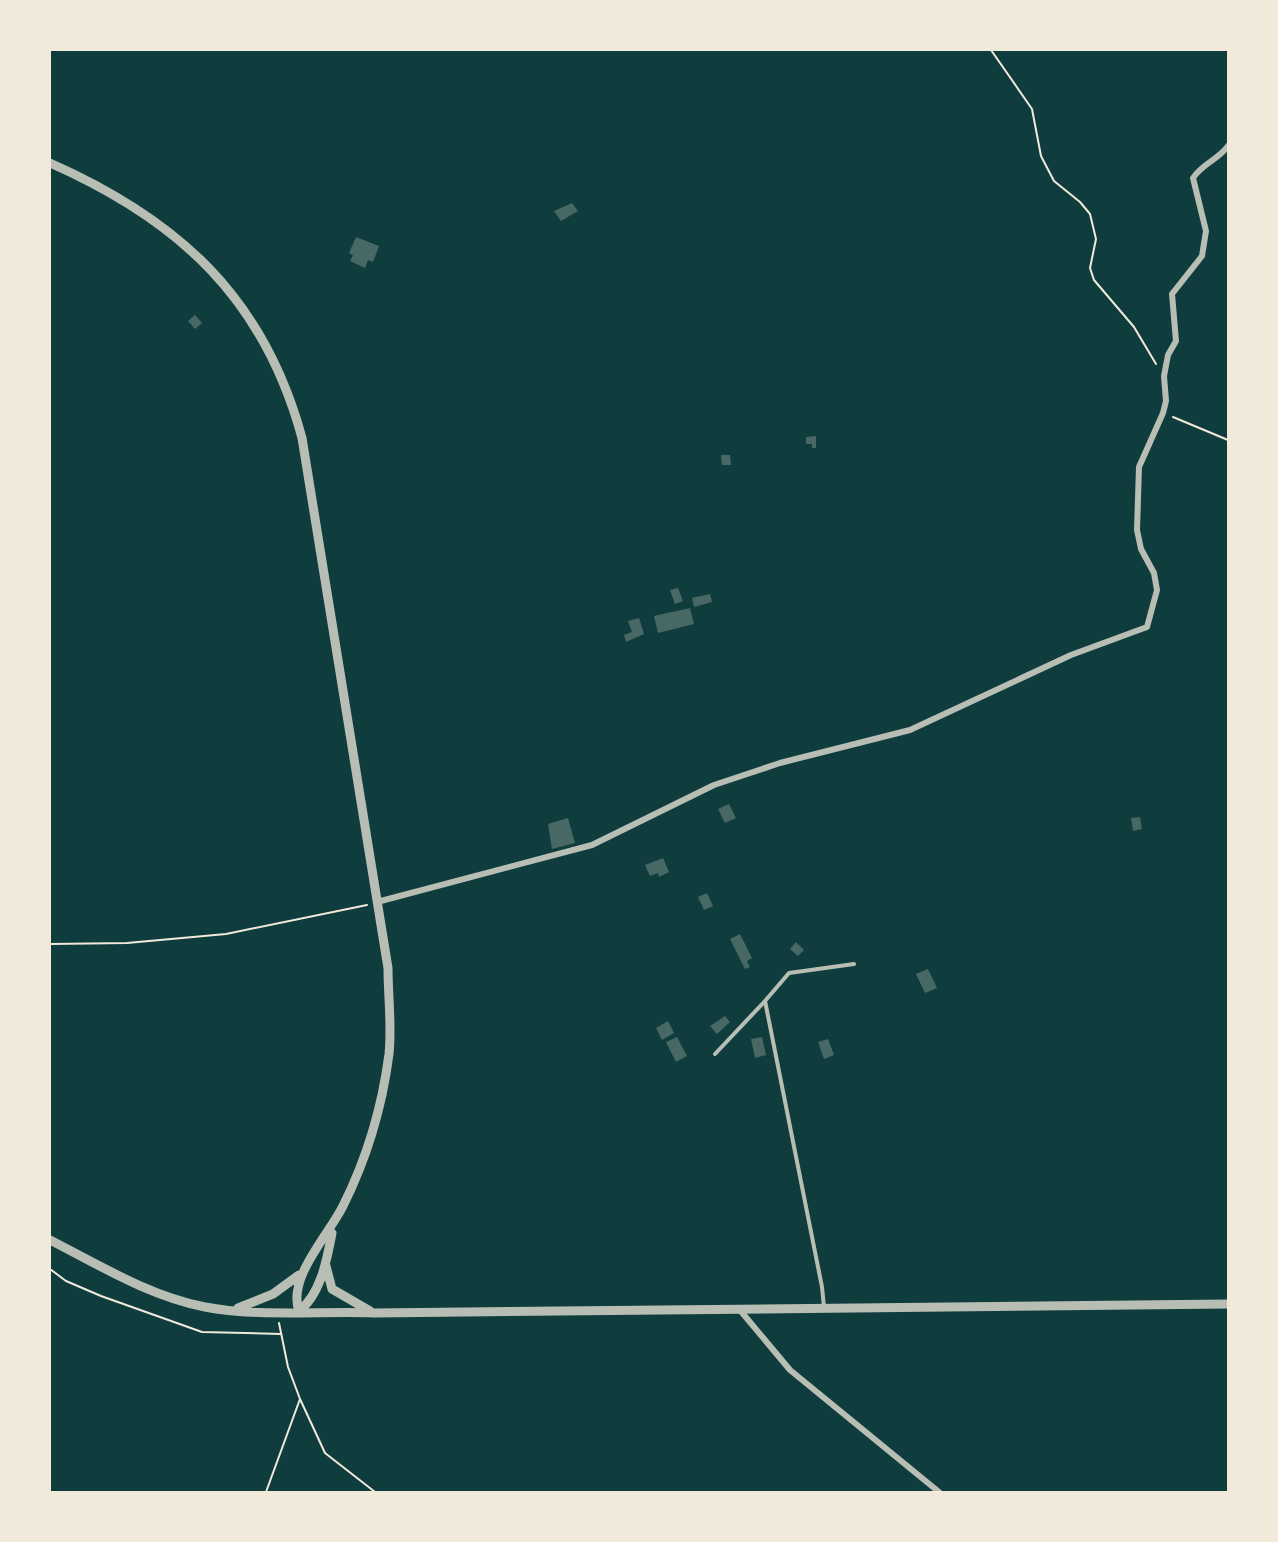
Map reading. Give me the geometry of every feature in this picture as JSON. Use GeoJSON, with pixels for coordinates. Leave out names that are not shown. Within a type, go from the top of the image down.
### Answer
{"type":"FeatureCollection","features":[{"type":"Feature","properties":{"kind":"street"},"geometry":{"type":"LineString","coordinates":[[377,903],[592,845],[714,785],[780,763],[910,730],[1071,655],[1147,627],[1156,590],[1154,573],[1141,549],[1137,530],[1139,467],[1166,401],[1164,376],[1168,355],[1176,341],[1172,294],[1202,256],[1206,231],[1193,178],[1204,164],[1224,152],[1228,146]]}},
{"type":"Feature","properties":{"kind":"street"},"geometry":{"type":"LineString","coordinates":[[50,163],[101,186],[138,208],[192,251],[216,276],[252,322],[283,381],[294,407],[311,482],[388,968],[389,1052],[377,1120],[364,1164],[333,1228],[301,1273],[288,1285],[273,1294],[232,1310]]}},
{"type":"Feature","properties":{"kind":"street"},"geometry":{"type":"LineString","coordinates":[[299,1311],[307,1305],[326,1264],[333,1228]]}},
{"type":"Feature","properties":{"kind":"street"},"geometry":{"type":"LineString","coordinates":[[50,1240],[149,1290],[205,1307],[232,1310],[374,1313],[1228,1304]]}},
{"type":"Feature","properties":{"kind":"street"},"geometry":{"type":"LineString","coordinates":[[326,1264],[332,1289],[374,1313]]}},
{"type":"Feature","properties":{"kind":"street"},"geometry":{"type":"LineString","coordinates":[[299,1311],[296,1290],[301,1273]]}},
{"type":"Feature","properties":{"kind":"street"},"geometry":{"type":"LineString","coordinates":[[738,1309],[790,1370],[939,1492]]}},
{"type":"Feature","properties":{"kind":"lane"},"geometry":{"type":"LineString","coordinates":[[715,1054],[789,973],[854,963]]}},
{"type":"Feature","properties":{"kind":"lane"},"geometry":{"type":"LineString","coordinates":[[765,1001],[822,1287],[824,1308]]}},
{"type":"Feature","properties":{"kind":"path"},"geometry":{"type":"LineString","coordinates":[[991,50],[1032,109],[1041,156],[1054,181],[1080,202],[1090,214],[1096,239],[1090,268],[1094,280],[1134,327],[1164,376]]}},
{"type":"Feature","properties":{"kind":"path"},"geometry":{"type":"LineString","coordinates":[[1163,413],[1228,440]]}},
{"type":"Feature","properties":{"kind":"path"},"geometry":{"type":"LineString","coordinates":[[50,944],[126,943],[226,934],[377,903]]}},
{"type":"Feature","properties":{"kind":"path"},"geometry":{"type":"LineString","coordinates":[[50,1269],[66,1281],[101,1296],[202,1332],[281,1334]]}},
{"type":"Feature","properties":{"kind":"path"},"geometry":{"type":"LineString","coordinates":[[277,1311],[281,1334],[300,1399],[325,1453],[375,1492]]}},
{"type":"Feature","properties":{"kind":"path"},"geometry":{"type":"LineString","coordinates":[[266,1492],[300,1399]]}},
{"type":"Feature","properties":{"kind":"building"},"geometry":{"type":"Polygon","coordinates":[[[572,203],[578,211],[561,221],[554,211],[572,203]]]}},
{"type":"Feature","properties":{"kind":"building"},"geometry":{"type":"Polygon","coordinates":[[[356,237],[379,246],[373,262],[368,260],[365,268],[350,261],[353,255],[349,253],[356,237]]]}},
{"type":"Feature","properties":{"kind":"building"},"geometry":{"type":"Polygon","coordinates":[[[195,315],[202,323],[195,329],[188,321],[195,315]]]}},
{"type":"Feature","properties":{"kind":"building"},"geometry":{"type":"Polygon","coordinates":[[[816,436],[816,448],[812,448],[812,444],[806,444],[806,437],[816,436]]]}},
{"type":"Feature","properties":{"kind":"building"},"geometry":{"type":"Polygon","coordinates":[[[721,455],[730,455],[731,465],[722,465],[721,455]]]}},
{"type":"Feature","properties":{"kind":"building"},"geometry":{"type":"Polygon","coordinates":[[[678,588],[683,601],[675,604],[670,590],[678,588]]]}},
{"type":"Feature","properties":{"kind":"building"},"geometry":{"type":"Polygon","coordinates":[[[710,594],[712,602],[694,607],[692,598],[710,594]]]}},
{"type":"Feature","properties":{"kind":"building"},"geometry":{"type":"Polygon","coordinates":[[[690,608],[694,624],[658,633],[654,616],[690,608]]]}},
{"type":"Feature","properties":{"kind":"building"},"geometry":{"type":"Polygon","coordinates":[[[639,618],[644,634],[626,642],[624,635],[632,632],[628,621],[639,618]]]}},
{"type":"Feature","properties":{"kind":"building"},"geometry":{"type":"Polygon","coordinates":[[[729,804],[736,818],[725,823],[718,809],[729,804]]]}},
{"type":"Feature","properties":{"kind":"building"},"geometry":{"type":"Polygon","coordinates":[[[1140,817],[1142,829],[1133,831],[1131,818],[1140,817]]]}},
{"type":"Feature","properties":{"kind":"building"},"geometry":{"type":"Polygon","coordinates":[[[568,818],[575,843],[552,849],[548,824],[568,818]]]}},
{"type":"Feature","properties":{"kind":"building"},"geometry":{"type":"Polygon","coordinates":[[[663,858],[669,872],[659,877],[658,873],[650,876],[645,865],[663,858]]]}},
{"type":"Feature","properties":{"kind":"building"},"geometry":{"type":"Polygon","coordinates":[[[707,893],[713,906],[704,910],[698,897],[707,893]]]}},
{"type":"Feature","properties":{"kind":"building"},"geometry":{"type":"Polygon","coordinates":[[[740,934],[752,958],[747,961],[750,967],[745,969],[730,939],[740,934]]]}},
{"type":"Feature","properties":{"kind":"building"},"geometry":{"type":"Polygon","coordinates":[[[796,942],[804,950],[798,956],[790,949],[796,942]]]}},
{"type":"Feature","properties":{"kind":"building"},"geometry":{"type":"Polygon","coordinates":[[[928,969],[937,988],[925,993],[916,974],[928,969]]]}},
{"type":"Feature","properties":{"kind":"building"},"geometry":{"type":"Polygon","coordinates":[[[725,1016],[730,1022],[717,1034],[710,1026],[725,1016]]]}},
{"type":"Feature","properties":{"kind":"building"},"geometry":{"type":"Polygon","coordinates":[[[668,1021],[674,1033],[662,1040],[656,1028],[668,1021]]]}},
{"type":"Feature","properties":{"kind":"building"},"geometry":{"type":"Polygon","coordinates":[[[677,1037],[687,1056],[676,1062],[666,1042],[677,1037]]]}},
{"type":"Feature","properties":{"kind":"building"},"geometry":{"type":"Polygon","coordinates":[[[762,1037],[766,1055],[755,1058],[751,1039],[762,1037]]]}},
{"type":"Feature","properties":{"kind":"building"},"geometry":{"type":"Polygon","coordinates":[[[828,1039],[834,1055],[824,1059],[818,1042],[828,1039]]]}}]}
